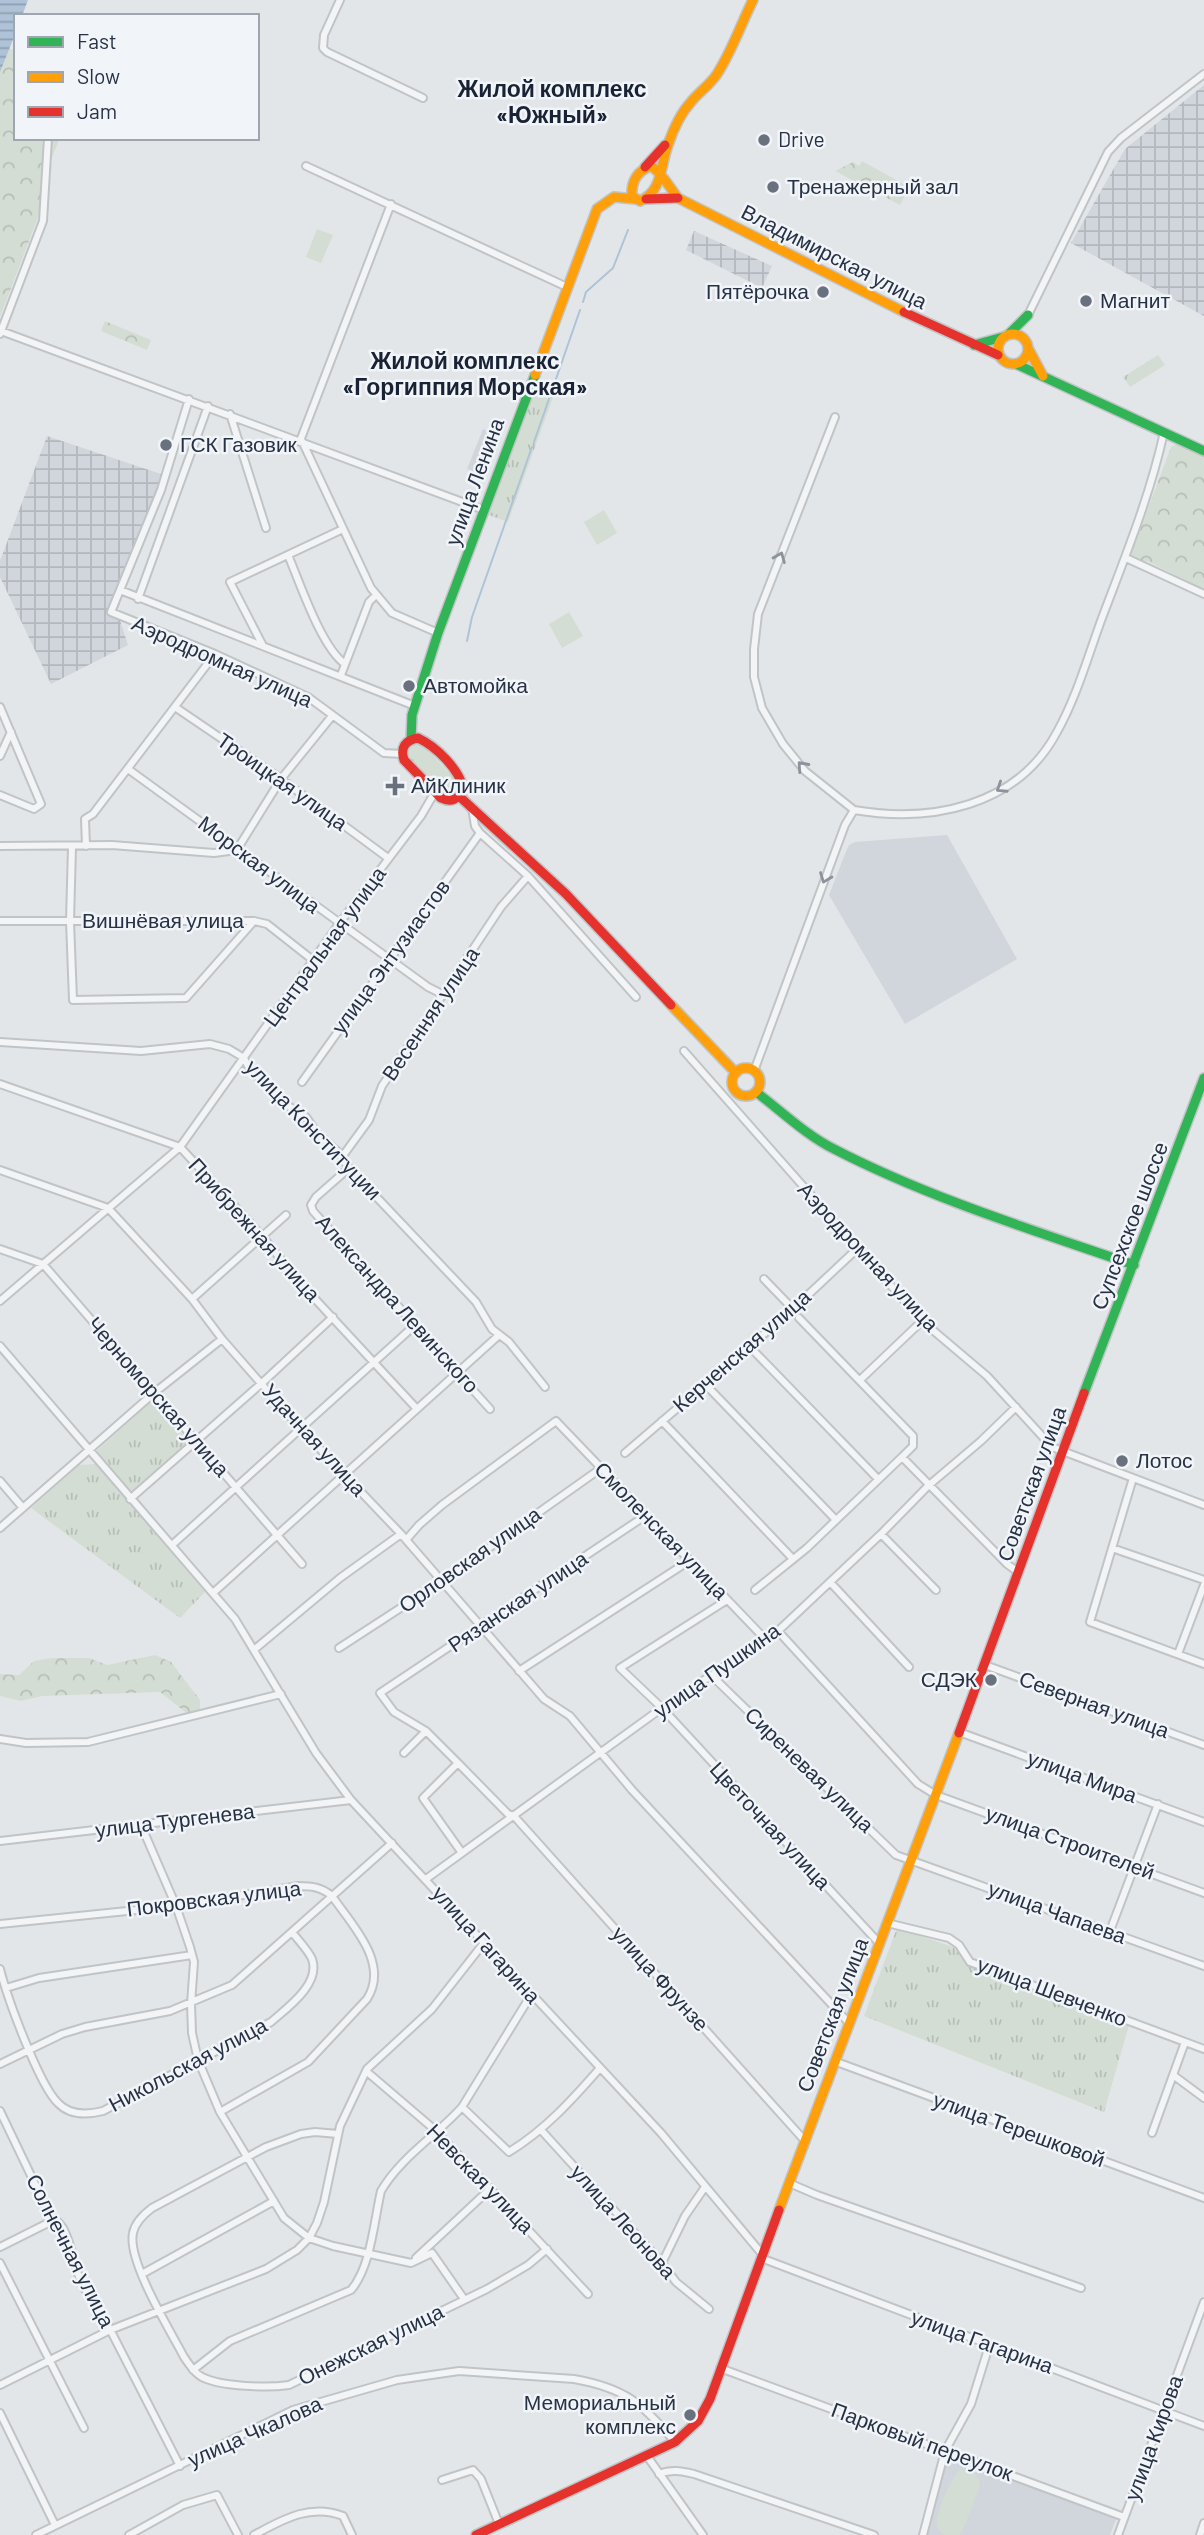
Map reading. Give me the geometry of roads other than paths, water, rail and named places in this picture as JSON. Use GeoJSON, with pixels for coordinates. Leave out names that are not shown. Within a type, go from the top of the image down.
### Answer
{"type":"FeatureCollection","features":[{"type":"Feature","properties":{"kind":"street"},"geometry":{"type":"LineString","coordinates":[[341,0],[322,41],[327,52],[422,99]]}},
{"type":"Feature","properties":{"kind":"street"},"geometry":{"type":"LineString","coordinates":[[635,200],[623,196],[645,167],[661,152],[684,108],[716,71],[751,0]]}},
{"type":"Feature","properties":{"kind":"street"},"geometry":{"type":"LineString","coordinates":[[646,199],[654,190],[667,147],[682,114],[691,100],[718,72],[751,0]]}},
{"type":"Feature","properties":{"kind":"street"},"geometry":{"type":"LineString","coordinates":[[1043,376],[1024,338],[1028,314],[1108,152],[1121,138],[1204,74]]}},
{"type":"Feature","properties":{"kind":"street"},"geometry":{"type":"LineString","coordinates":[[48,140],[43,221],[0,333],[189,399],[484,510]]}},
{"type":"Feature","properties":{"kind":"street"},"geometry":{"type":"LineString","coordinates":[[306,166],[567,287]]}},
{"type":"Feature","properties":{"kind":"street","name":"Владимирская улица"},"geometry":{"type":"LineString","coordinates":[[645,167],[656,168],[678,198],[998,355]]}},
{"type":"Feature","properties":{"kind":"street"},"geometry":{"type":"LineString","coordinates":[[632,186],[635,200]]}},
{"type":"Feature","properties":{"kind":"street","name":"улица Ленина"},"geometry":{"type":"LineString","coordinates":[[411,740],[411,721],[438,633],[597,209],[603,202],[623,196]]}},
{"type":"Feature","properties":{"kind":"street","name":"Владимирская улица"},"geometry":{"type":"LineString","coordinates":[[635,200],[678,198]]}},
{"type":"Feature","properties":{"kind":"street"},"geometry":{"type":"LineString","coordinates":[[391,204],[301,441],[376,595],[393,613],[438,633]]}},
{"type":"Feature","properties":{"kind":"street"},"geometry":{"type":"LineString","coordinates":[[1028,314],[997,347],[998,355],[1005,363],[1016,364],[1204,451]]}},
{"type":"Feature","properties":{"kind":"street"},"geometry":{"type":"LineString","coordinates":[[974,345],[1006,335],[1024,338]]}},
{"type":"Feature","properties":{"kind":"street"},"geometry":{"type":"LineString","coordinates":[[1016,364],[1022,361],[1028,348]]}},
{"type":"Feature","properties":{"kind":"street"},"geometry":{"type":"LineString","coordinates":[[189,399],[162,490],[120,590],[415,706]]}},
{"type":"Feature","properties":{"kind":"street"},"geometry":{"type":"LineString","coordinates":[[138,598],[208,406]]}},
{"type":"Feature","properties":{"kind":"street"},"geometry":{"type":"LineString","coordinates":[[230,414],[266,528]]}},
{"type":"Feature","properties":{"kind":"street"},"geometry":{"type":"LineString","coordinates":[[835,417],[758,614],[754,677],[762,708],[783,744],[805,771],[854,810],[915,815],[948,811],[988,796],[1020,776],[1051,742],[1071,703],[1126,558],[1157,464],[1164,432]]}},
{"type":"Feature","properties":{"kind":"street"},"geometry":{"type":"LineString","coordinates":[[262,644],[230,582],[343,529]]}},
{"type":"Feature","properties":{"kind":"street"},"geometry":{"type":"LineString","coordinates":[[288,555],[313,615],[336,658],[345,664]]}},
{"type":"Feature","properties":{"kind":"street"},"geometry":{"type":"LineString","coordinates":[[1126,558],[1204,594]]}},
{"type":"Feature","properties":{"kind":"street","name":"Аэродромная улица"},"geometry":{"type":"LineString","coordinates":[[120,590],[111,612],[215,654],[308,697],[384,754],[402,754]]}},
{"type":"Feature","properties":{"kind":"street"},"geometry":{"type":"LineString","coordinates":[[341,675],[369,602],[376,595]]}},
{"type":"Feature","properties":{"kind":"street"},"geometry":{"type":"LineString","coordinates":[[86,846],[85,819],[93,814],[215,654]]}},
{"type":"Feature","properties":{"kind":"street"},"geometry":{"type":"LineString","coordinates":[[0,707],[41,804],[34,809],[0,795]]}},
{"type":"Feature","properties":{"kind":"street","name":"Троицкая улица"},"geometry":{"type":"LineString","coordinates":[[175,707],[281,779],[388,858]]}},
{"type":"Feature","properties":{"kind":"street"},"geometry":{"type":"LineString","coordinates":[[0,846],[112,845],[214,853],[236,850],[281,779],[332,716]]}},
{"type":"Feature","properties":{"kind":"street"},"geometry":{"type":"LineString","coordinates":[[0,757],[11,732]]}},
{"type":"Feature","properties":{"kind":"street"},"geometry":{"type":"LineString","coordinates":[[418,738],[425,741],[458,775],[464,785],[460,797],[446,800],[407,763],[402,754],[404,745],[411,740],[418,738]]}},
{"type":"Feature","properties":{"kind":"street","name":"Морская улица"},"geometry":{"type":"LineString","coordinates":[[128,769],[339,924],[444,995]]}},
{"type":"Feature","properties":{"kind":"street","name":"Центральная улица"},"geometry":{"type":"LineString","coordinates":[[0,1301],[180,1147],[339,924],[421,816],[435,792]]}},
{"type":"Feature","properties":{"kind":"street"},"geometry":{"type":"LineString","coordinates":[[460,797],[566,894],[736,1073]]}},
{"type":"Feature","properties":{"kind":"street"},"geometry":{"type":"LineString","coordinates":[[472,807],[475,826],[480,832],[528,876],[636,997]]}},
{"type":"Feature","properties":{"kind":"street"},"geometry":{"type":"LineString","coordinates":[[754,1070],[840,839],[854,810]]}},
{"type":"Feature","properties":{"kind":"street","name":"улица Энтузиастов"},"geometry":{"type":"LineString","coordinates":[[302,1082],[480,832]]}},
{"type":"Feature","properties":{"kind":"street"},"geometry":{"type":"LineString","coordinates":[[72,847],[70,921],[73,1000],[186,998],[254,921]]}},
{"type":"Feature","properties":{"kind":"street","name":"Весенняя улица"},"geometry":{"type":"LineString","coordinates":[[342,1157],[369,1120],[382,1086],[501,907],[528,876]]}},
{"type":"Feature","properties":{"kind":"street","name":"Вишнёвая улица"},"geometry":{"type":"LineString","coordinates":[[0,920],[254,921],[267,924],[314,961]]}},
{"type":"Feature","properties":{"kind":"street","name":"улица Конституции"},"geometry":{"type":"LineString","coordinates":[[0,1042],[141,1051],[210,1044],[229,1049],[244,1058],[263,1084],[282,1102],[306,1117],[349,1168],[476,1302],[498,1336],[509,1342],[545,1387]]}},
{"type":"Feature","properties":{"kind":"street","name":"Аэродромная улица"},"geometry":{"type":"LineString","coordinates":[[684,1051],[922,1321],[987,1377],[1052,1447],[1204,1505]]}},
{"type":"Feature","properties":{"kind":"street"},"geometry":{"type":"LineString","coordinates":[[743,1069],[754,1070],[760,1079],[756,1092],[749,1096],[739,1094],[733,1085],[736,1073],[743,1069]]}},
{"type":"Feature","properties":{"kind":"street","name":"Супсехское шоссе"},"geometry":{"type":"LineString","coordinates":[[1087,1386],[1204,1078]]}},
{"type":"Feature","properties":{"kind":"street","name":"Прибрежная улица"},"geometry":{"type":"LineString","coordinates":[[0,1084],[180,1147],[417,1409]]}},
{"type":"Feature","properties":{"kind":"street"},"geometry":{"type":"LineString","coordinates":[[756,1092],[831,1148],[881,1171],[975,1209],[1134,1265]]}},
{"type":"Feature","properties":{"kind":"street","name":"Александра Левинского"},"geometry":{"type":"LineString","coordinates":[[349,1168],[316,1197],[311,1205],[313,1211],[490,1409]]}},
{"type":"Feature","properties":{"kind":"street","name":"Удачная улица"},"geometry":{"type":"LineString","coordinates":[[0,1170],[108,1208],[192,1299],[222,1339],[301,1429],[404,1537],[544,1699],[570,1716],[599,1753]]}},
{"type":"Feature","properties":{"kind":"street"},"geometry":{"type":"LineString","coordinates":[[192,1299],[286,1215]]}},
{"type":"Feature","properties":{"kind":"street","name":"Керченская улица"},"geometry":{"type":"LineString","coordinates":[[625,1453],[793,1309],[859,1248]]}},
{"type":"Feature","properties":{"kind":"street"},"geometry":{"type":"LineString","coordinates":[[0,1249],[43,1264]]}},
{"type":"Feature","properties":{"kind":"street","name":"Черноморская улица"},"geometry":{"type":"LineString","coordinates":[[43,1264],[302,1564]]}},
{"type":"Feature","properties":{"kind":"street"},"geometry":{"type":"LineString","coordinates":[[764,1279],[793,1309]]}},
{"type":"Feature","properties":{"kind":"street"},"geometry":{"type":"LineString","coordinates":[[130,1499],[333,1317]]}},
{"type":"Feature","properties":{"kind":"street"},"geometry":{"type":"LineString","coordinates":[[755,1590],[836,1520],[913,1446],[913,1436],[799,1318]]}},
{"type":"Feature","properties":{"kind":"street"},"geometry":{"type":"LineString","coordinates":[[860,1380],[922,1321]]}},
{"type":"Feature","properties":{"kind":"street"},"geometry":{"type":"LineString","coordinates":[[172,1545],[414,1326]]}},
{"type":"Feature","properties":{"kind":"street"},"geometry":{"type":"LineString","coordinates":[[213,1593],[498,1336]]}},
{"type":"Feature","properties":{"kind":"street"},"geometry":{"type":"LineString","coordinates":[[0,1528],[154,1393],[222,1339]]}},
{"type":"Feature","properties":{"kind":"street","name":"улица Гагарина"},"geometry":{"type":"LineString","coordinates":[[0,1346],[235,1619],[316,1754],[351,1800],[661,2133],[761,2256],[989,2346],[1204,2426]]}},
{"type":"Feature","properties":{"kind":"street"},"geometry":{"type":"LineString","coordinates":[[749,1346],[878,1479]]}},
{"type":"Feature","properties":{"kind":"street"},"geometry":{"type":"LineString","coordinates":[[705,1384],[836,1520]]}},
{"type":"Feature","properties":{"kind":"street","name":"Советская улица"},"geometry":{"type":"LineString","coordinates":[[476,2535],[495,2529],[675,2442],[698,2421],[710,2399],[848,2022],[985,1665],[1087,1386]]}},
{"type":"Feature","properties":{"kind":"street","name":"улица Пушкина"},"geometry":{"type":"LineString","coordinates":[[426,1879],[599,1753],[778,1631],[928,1486],[1016,1407]]}},
{"type":"Feature","properties":{"kind":"street"},"geometry":{"type":"LineString","coordinates":[[662,1421],[793,1559]]}},
{"type":"Feature","properties":{"kind":"street","name":"Смоленская улица"},"geometry":{"type":"LineString","coordinates":[[404,1537],[556,1422],[561,1424],[600,1469],[766,1640]]}},
{"type":"Feature","properties":{"kind":"street"},"geometry":{"type":"LineString","coordinates":[[902,1457],[928,1486],[1018,1572]]}},
{"type":"Feature","properties":{"kind":"street","name":"Орловская улица"},"geometry":{"type":"LineString","coordinates":[[339,1648],[442,1581],[600,1469]]}},
{"type":"Feature","properties":{"kind":"street"},"geometry":{"type":"LineString","coordinates":[[1133,1478],[1090,1622],[1204,1664]]}},
{"type":"Feature","properties":{"kind":"street"},"geometry":{"type":"LineString","coordinates":[[0,1481],[23,1508]]}},
{"type":"Feature","properties":{"kind":"street","name":"Рязанская улица"},"geometry":{"type":"LineString","coordinates":[[390,1686],[645,1516]]}},
{"type":"Feature","properties":{"kind":"street"},"geometry":{"type":"LineString","coordinates":[[881,1534],[936,1590]]}},
{"type":"Feature","properties":{"kind":"street"},"geometry":{"type":"LineString","coordinates":[[255,1649],[340,1578],[404,1537]]}},
{"type":"Feature","properties":{"kind":"street"},"geometry":{"type":"LineString","coordinates":[[1112,1548],[1204,1583],[1178,1654]]}},
{"type":"Feature","properties":{"kind":"street"},"geometry":{"type":"LineString","coordinates":[[519,1671],[689,1561]]}},
{"type":"Feature","properties":{"kind":"street"},"geometry":{"type":"LineString","coordinates":[[830,1582],[909,1667]]}},
{"type":"Feature","properties":{"kind":"street","name":"Цветочная улица"},"geometry":{"type":"LineString","coordinates":[[727,1600],[620,1668],[662,1709],[879,1943]]}},
{"type":"Feature","properties":{"kind":"street"},"geometry":{"type":"LineString","coordinates":[[778,1631],[918,1784],[936,1794]]}},
{"type":"Feature","properties":{"kind":"street","name":"Северная улица"},"geometry":{"type":"LineString","coordinates":[[985,1665],[1204,1745]]}},
{"type":"Feature","properties":{"kind":"street","name":"Сиреневая улица"},"geometry":{"type":"LineString","coordinates":[[712,1676],[896,1855],[910,1860]]}},
{"type":"Feature","properties":{"kind":"street","name":"улица Фрунзе"},"geometry":{"type":"LineString","coordinates":[[390,1686],[380,1693],[394,1712],[426,1731],[508,1814],[514,1816],[805,2141]]}},
{"type":"Feature","properties":{"kind":"street"},"geometry":{"type":"LineString","coordinates":[[0,1740],[26,1743],[88,1741],[281,1694]]}},
{"type":"Feature","properties":{"kind":"street"},"geometry":{"type":"LineString","coordinates":[[404,1753],[426,1731]]}},
{"type":"Feature","properties":{"kind":"street","name":"улица Мира"},"geometry":{"type":"LineString","coordinates":[[959,1732],[1204,1822]]}},
{"type":"Feature","properties":{"kind":"street"},"geometry":{"type":"LineString","coordinates":[[599,1753],[848,2022]]}},
{"type":"Feature","properties":{"kind":"street"},"geometry":{"type":"LineString","coordinates":[[458,1763],[423,1798],[462,1853]]}},
{"type":"Feature","properties":{"kind":"street","name":"улица Строителей"},"geometry":{"type":"LineString","coordinates":[[936,1794],[1204,1893]]}},
{"type":"Feature","properties":{"kind":"street","name":"улица Тургенева"},"geometry":{"type":"LineString","coordinates":[[0,1841],[351,1800]]}},
{"type":"Feature","properties":{"kind":"street"},"geometry":{"type":"LineString","coordinates":[[1110,1931],[1158,1804]]}},
{"type":"Feature","properties":{"kind":"street"},"geometry":{"type":"LineString","coordinates":[[141,1825],[176,1906],[192,1955],[192,2033],[198,2059],[220,2112],[284,2218],[309,2238],[367,2254],[411,2263],[432,2253],[464,2299]]}},
{"type":"Feature","properties":{"kind":"street"},"geometry":{"type":"LineString","coordinates":[[0,2064],[62,2034],[85,2027],[149,2016],[191,2004],[240,1979],[392,1843]]}},
{"type":"Feature","properties":{"kind":"street","name":"улица Чапаева"},"geometry":{"type":"LineString","coordinates":[[910,1860],[1204,1966]]}},
{"type":"Feature","properties":{"kind":"street","name":"Покровская улица"},"geometry":{"type":"LineString","coordinates":[[0,1924],[176,1906],[298,1886],[313,1886],[332,1896],[369,1951],[375,1972],[374,1988],[308,2062],[220,2112]]}},
{"type":"Feature","properties":{"kind":"street","name":"улица Шевченко"},"geometry":{"type":"LineString","coordinates":[[887,1923],[948,1938],[959,1945],[970,1962],[1204,2049]]}},
{"type":"Feature","properties":{"kind":"street","name":"Никольская улица"},"geometry":{"type":"LineString","coordinates":[[0,1969],[29,2049],[48,2089],[58,2103],[71,2112],[89,2115],[103,2111],[271,2022],[288,2007],[310,1982],[314,1968],[311,1957],[292,1932]]}},
{"type":"Feature","properties":{"kind":"street"},"geometry":{"type":"LineString","coordinates":[[0,2385],[110,2330],[266,2269],[297,2250],[309,2238],[317,2223],[338,2134],[366,2071],[432,2009],[483,1944]]}},
{"type":"Feature","properties":{"kind":"street"},"geometry":{"type":"LineString","coordinates":[[6,1988],[39,1978],[192,1955]]}},
{"type":"Feature","properties":{"kind":"street"},"geometry":{"type":"LineString","coordinates":[[338,2134],[302,2134],[248,2156],[162,2202],[140,2217],[133,2231],[132,2247],[142,2274],[193,2370],[230,2341],[351,2290],[360,2280],[381,2191],[387,2181],[435,2130],[447,2123],[462,2107],[531,1995]]}},
{"type":"Feature","properties":{"kind":"street"},"geometry":{"type":"LineString","coordinates":[[1152,2133],[1185,2042]]}},
{"type":"Feature","properties":{"kind":"street","name":"улица Терешковой"},"geometry":{"type":"LineString","coordinates":[[834,2061],[1204,2198]]}},
{"type":"Feature","properties":{"kind":"street"},"geometry":{"type":"LineString","coordinates":[[462,2107],[509,2152],[541,2130],[564,2109],[600,2068]]}},
{"type":"Feature","properties":{"kind":"street","name":"Невская улица"},"geometry":{"type":"LineString","coordinates":[[366,2071],[435,2130],[588,2294]]}},
{"type":"Feature","properties":{"kind":"street"},"geometry":{"type":"LineString","coordinates":[[1173,2075],[1204,2098]]}},
{"type":"Feature","properties":{"kind":"street","name":"Солнечная улица"},"geometry":{"type":"LineString","coordinates":[[0,2111],[54,2220],[61,2225],[73,2264],[89,2296],[97,2304],[180,2466]]}},
{"type":"Feature","properties":{"kind":"street","name":"улица Леонова"},"geometry":{"type":"LineString","coordinates":[[541,2130],[662,2263],[676,2282],[709,2309]]}},
{"type":"Feature","properties":{"kind":"street"},"geometry":{"type":"LineString","coordinates":[[789,2183],[1081,2288]]}},
{"type":"Feature","properties":{"kind":"street"},"geometry":{"type":"LineString","coordinates":[[662,2263],[685,2216],[705,2187]]}},
{"type":"Feature","properties":{"kind":"street"},"geometry":{"type":"LineString","coordinates":[[411,2263],[491,2188]]}},
{"type":"Feature","properties":{"kind":"street"},"geometry":{"type":"LineString","coordinates":[[142,2274],[274,2201]]}},
{"type":"Feature","properties":{"kind":"street"},"geometry":{"type":"LineString","coordinates":[[0,2247],[54,2220]]}},
{"type":"Feature","properties":{"kind":"street","name":"Онежская улица"},"geometry":{"type":"LineString","coordinates":[[193,2370],[203,2378],[230,2384],[274,2387],[289,2385],[464,2299],[528,2265],[547,2249]]}},
{"type":"Feature","properties":{"kind":"street"},"geometry":{"type":"LineString","coordinates":[[0,2263],[84,2428]]}},
{"type":"Feature","properties":{"kind":"street","name":"улица Кирова"},"geometry":{"type":"LineString","coordinates":[[1118,2535],[1204,2302]]}},
{"type":"Feature","properties":{"kind":"street"},"geometry":{"type":"LineString","coordinates":[[923,2535],[945,2451],[971,2403],[989,2346]]}},
{"type":"Feature","properties":{"kind":"street","name":"Парковый переулок"},"geometry":{"type":"LineString","coordinates":[[720,2368],[1124,2517]]}},
{"type":"Feature","properties":{"kind":"street","name":"улица Чкалова"},"geometry":{"type":"LineString","coordinates":[[36,2535],[293,2410],[397,2380],[459,2371],[574,2379],[610,2388],[639,2403],[675,2442]]}},
{"type":"Feature","properties":{"kind":"street"},"geometry":{"type":"LineString","coordinates":[[0,2413],[55,2525]]}},
{"type":"Feature","properties":{"kind":"street"},"geometry":{"type":"LineString","coordinates":[[647,2456],[704,2535]]}},
{"type":"Feature","properties":{"kind":"street"},"geometry":{"type":"LineString","coordinates":[[442,2480],[473,2470],[481,2479],[495,2529]]}},
{"type":"Feature","properties":{"kind":"street"},"geometry":{"type":"LineString","coordinates":[[659,2474],[668,2471],[694,2474],[874,2535]]}},
{"type":"Feature","properties":{"kind":"street"},"geometry":{"type":"LineString","coordinates":[[129,2535],[183,2505],[217,2494],[238,2535]]}},
{"type":"Feature","properties":{"kind":"street"},"geometry":{"type":"LineString","coordinates":[[254,2535],[308,2510],[330,2511],[342,2515],[352,2535]]}},
{"type":"Feature","properties":{"kind":"street"},"geometry":{"type":"LineString","coordinates":[[1200,2535],[1204,2523]]}},
{"type":"Feature","properties":{"kind":"water"},"geometry":{"type":"Polygon","coordinates":[[[0,0],[28,0],[23,14],[14,14],[14,37],[0,72],[0,0]]]}},
{"type":"Feature","properties":{"kind":"waterway"},"geometry":{"type":"LineString","coordinates":[[583,302],[586,292],[613,268],[628,230]]}},
{"type":"Feature","properties":{"kind":"waterway"},"geometry":{"type":"LineString","coordinates":[[534,442],[580,310]]}},
{"type":"Feature","properties":{"kind":"waterway"},"geometry":{"type":"LineString","coordinates":[[467,641],[472,617],[532,447]]}},
{"type":"Feature","properties":{"kind":"place","name":"Drive"},"geometry":{"type":"Point","coordinates":[764,140]}},
{"type":"Feature","properties":{"kind":"place","name":"Тренажерный зал"},"geometry":{"type":"Point","coordinates":[773,187]}},
{"type":"Feature","properties":{"kind":"place","name":"Пятёрочка"},"geometry":{"type":"Point","coordinates":[823,292]}},
{"type":"Feature","properties":{"kind":"place","name":"Магнит"},"geometry":{"type":"Point","coordinates":[1086,301]}},
{"type":"Feature","properties":{"kind":"place","name":"ГСК Газовик"},"geometry":{"type":"Point","coordinates":[166,445]}},
{"type":"Feature","properties":{"kind":"place","name":"Автомойка"},"geometry":{"type":"Point","coordinates":[409,686]}},
{"type":"Feature","properties":{"kind":"place","name":"АйКлиник"},"geometry":{"type":"Point","coordinates":[395,786]}},
{"type":"Feature","properties":{"kind":"place","name":"Лотос"},"geometry":{"type":"Point","coordinates":[1122,1461]}},
{"type":"Feature","properties":{"kind":"place","name":"СДЭК"},"geometry":{"type":"Point","coordinates":[991,1680]}},
{"type":"Feature","properties":{"kind":"place","name":"Мемориальный комплекс"},"geometry":{"type":"Point","coordinates":[690,2415]}},
{"type":"Feature","properties":{"kind":"district","name":"Жилой комплекс «Южный»"},"geometry":{"type":"Point","coordinates":[552,102]}},
{"type":"Feature","properties":{"kind":"district","name":"Жилой комплекс «Горгиппия Морская»"},"geometry":{"type":"Point","coordinates":[465,374]}}]}
